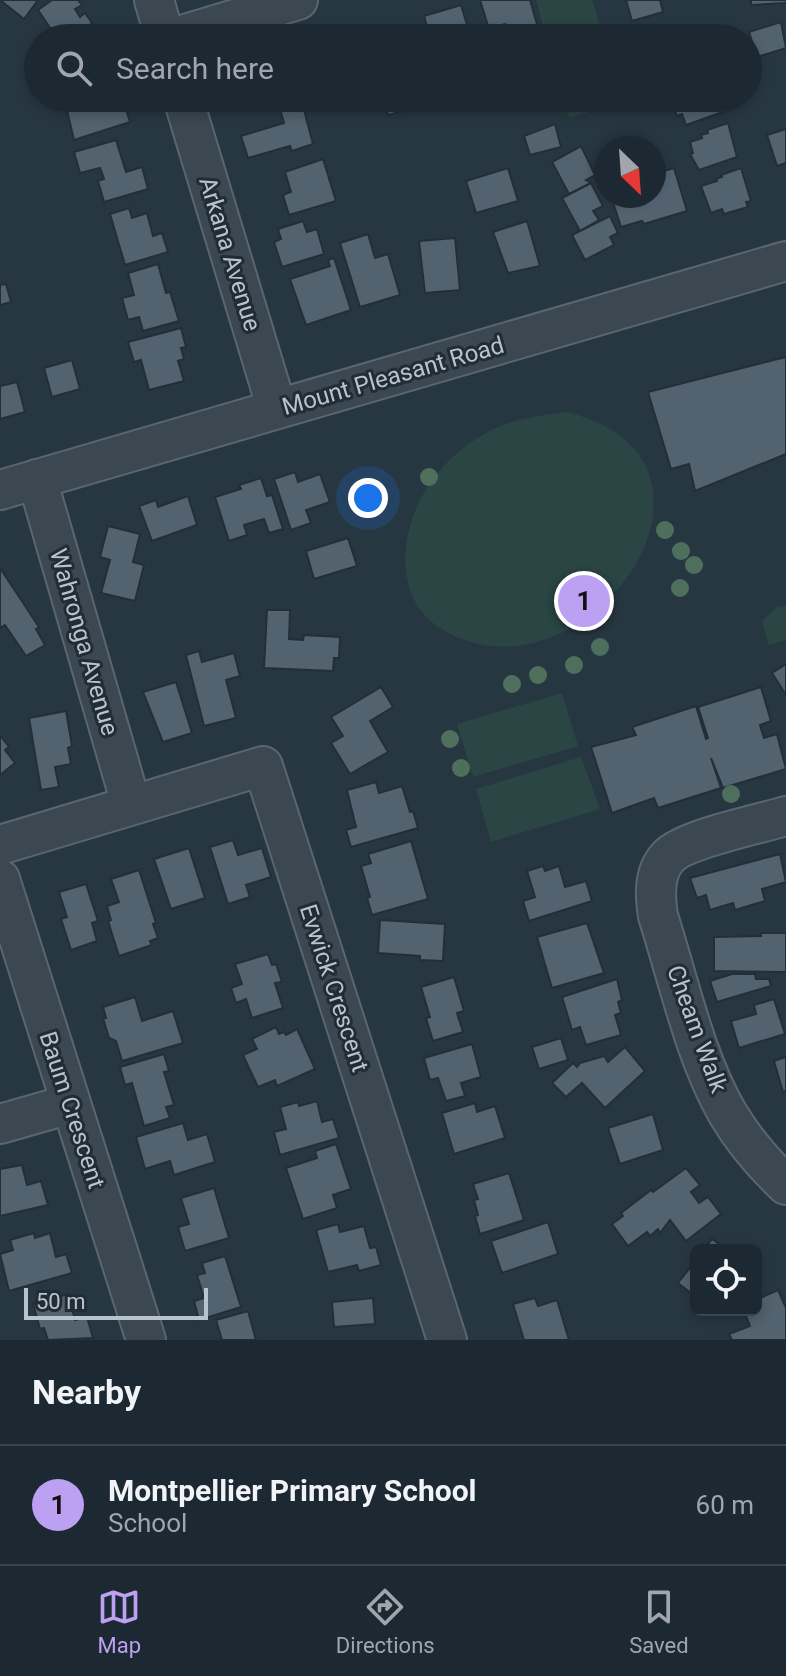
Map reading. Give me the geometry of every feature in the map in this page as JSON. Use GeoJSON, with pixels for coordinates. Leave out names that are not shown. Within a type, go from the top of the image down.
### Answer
{"type":"FeatureCollection","features":[{"type":"Feature","properties":{"kind":"street"},"geometry":{"type":"LineString","coordinates":[[154,0],[161,24]]}},
{"type":"Feature","properties":{"kind":"street"},"geometry":{"type":"LineString","coordinates":[[218,24],[298,0]]}},
{"type":"Feature","properties":{"kind":"street","name":"Arkana Avenue"},"geometry":{"type":"LineString","coordinates":[[187,112],[277,409]]}},
{"type":"Feature","properties":{"kind":"street","name":"Mount Pleasant Road"},"geometry":{"type":"LineString","coordinates":[[0,490],[786,261]]}},
{"type":"Feature","properties":{"kind":"street","name":"Wahronga Avenue"},"geometry":{"type":"LineString","coordinates":[[37,479],[131,804]]}},
{"type":"Feature","properties":{"kind":"street","name":"Evwick Crescent"},"geometry":{"type":"LineString","coordinates":[[131,804],[263,766],[447,1340]]}},
{"type":"Feature","properties":{"kind":"street"},"geometry":{"type":"LineString","coordinates":[[0,845],[131,804]]}},
{"type":"Feature","properties":{"kind":"street","name":"Cheam Walk"},"geometry":{"type":"LineString","coordinates":[[786,816],[689,845],[668,856],[657,875],[655,895],[702,1053],[728,1113],[763,1163],[786,1185]]}},
{"type":"Feature","properties":{"kind":"street","name":"Baum Crescent"},"geometry":{"type":"LineString","coordinates":[[0,879],[146,1340]]}},
{"type":"Feature","properties":{"kind":"street"},"geometry":{"type":"LineString","coordinates":[[0,1124],[70,1104]]}},
{"type":"Feature","properties":{"kind":"green space"},"geometry":{"type":"Polygon","coordinates":[[[536,0],[592,0],[600,24],[542,24],[536,0]]]}},
{"type":"Feature","properties":{"kind":"green space"},"geometry":{"type":"Polygon","coordinates":[[[568,112],[589,112],[569,118],[568,112]]]}},
{"type":"Feature","properties":{"kind":"green space"},"geometry":{"type":"Polygon","coordinates":[[[567,412],[624,439],[651,479],[651,525],[631,572],[595,612],[548,639],[494,646],[440,628],[418,607],[407,579],[409,532],[415,510],[426,490],[456,454],[496,428],[522,419],[567,412]]]}},
{"type":"Feature","properties":{"kind":"green space"},"geometry":{"type":"Polygon","coordinates":[[[786,606],[786,640],[769,645],[762,621],[777,607],[786,606]]]}},
{"type":"Feature","properties":{"kind":"green space"},"geometry":{"type":"Polygon","coordinates":[[[562,693],[578,746],[473,777],[457,724],[562,693]]]}},
{"type":"Feature","properties":{"kind":"green space"},"geometry":{"type":"Polygon","coordinates":[[[581,757],[600,809],[491,842],[476,789],[581,757]]]}},
{"type":"Feature","properties":{"kind":"building"},"geometry":{"type":"Polygon","coordinates":[[[0,0],[38,0],[24,19],[0,0]]]}},
{"type":"Feature","properties":{"kind":"building"},"geometry":{"type":"Polygon","coordinates":[[[52,0],[78,0],[82,5],[75,9],[80,17],[85,13],[92,23],[48,24],[38,10],[52,0]]]}},
{"type":"Feature","properties":{"kind":"building"},"geometry":{"type":"Polygon","coordinates":[[[480,0],[530,0],[537,24],[505,24],[487,24],[480,0]]]}},
{"type":"Feature","properties":{"kind":"building"},"geometry":{"type":"Polygon","coordinates":[[[626,0],[660,0],[663,12],[632,21],[626,0]]]}},
{"type":"Feature","properties":{"kind":"building"},"geometry":{"type":"Polygon","coordinates":[[[751,0],[786,0],[786,3],[751,5],[751,0]]]}},
{"type":"Feature","properties":{"kind":"building"},"geometry":{"type":"Polygon","coordinates":[[[461,5],[467,24],[426,24],[424,16],[461,5]]]}},
{"type":"Feature","properties":{"kind":"building"},"geometry":{"type":"Polygon","coordinates":[[[781,22],[786,48],[762,55],[762,28],[781,22]]]}},
{"type":"Feature","properties":{"kind":"building"},"geometry":{"type":"Polygon","coordinates":[[[67,112],[127,112],[130,122],[74,140],[67,112]]]}},
{"type":"Feature","properties":{"kind":"building"},"geometry":{"type":"Polygon","coordinates":[[[281,112],[305,112],[313,144],[292,151],[290,146],[248,158],[241,136],[284,123],[281,112]]]}},
{"type":"Feature","properties":{"kind":"building"},"geometry":{"type":"Polygon","coordinates":[[[675,112],[723,112],[686,125],[682,114],[677,116],[675,112]]]}},
{"type":"Feature","properties":{"kind":"building"},"geometry":{"type":"Polygon","coordinates":[[[728,123],[737,157],[699,170],[690,154],[693,153],[690,142],[702,138],[701,135],[708,133],[707,130],[728,123]]]}},
{"type":"Feature","properties":{"kind":"building"},"geometry":{"type":"Polygon","coordinates":[[[555,124],[561,147],[530,155],[524,136],[555,124]]]}},
{"type":"Feature","properties":{"kind":"building"},"geometry":{"type":"Polygon","coordinates":[[[786,129],[786,163],[777,166],[767,135],[786,129]]]}},
{"type":"Feature","properties":{"kind":"building"},"geometry":{"type":"Polygon","coordinates":[[[116,140],[126,172],[142,167],[148,189],[104,202],[98,181],[104,179],[100,168],[80,173],[74,152],[116,140]]]}},
{"type":"Feature","properties":{"kind":"building"},"geometry":{"type":"Polygon","coordinates":[[[581,146],[594,173],[586,180],[591,183],[569,194],[552,162],[581,146]]]}},
{"type":"Feature","properties":{"kind":"building"},"geometry":{"type":"Polygon","coordinates":[[[323,159],[336,201],[289,215],[283,195],[291,192],[285,172],[323,159]]]}},
{"type":"Feature","properties":{"kind":"building"},"geometry":{"type":"Polygon","coordinates":[[[508,168],[518,201],[476,213],[466,181],[508,168]]]}},
{"type":"Feature","properties":{"kind":"building"},"geometry":{"type":"Polygon","coordinates":[[[674,168],[687,211],[644,224],[642,221],[621,227],[615,208],[666,208],[666,170],[674,168]]]}},
{"type":"Feature","properties":{"kind":"building"},"geometry":{"type":"Polygon","coordinates":[[[741,168],[751,201],[746,202],[748,207],[724,214],[722,209],[711,213],[701,186],[741,168]]]}},
{"type":"Feature","properties":{"kind":"building"},"geometry":{"type":"Polygon","coordinates":[[[591,183],[594,208],[599,208],[593,211],[599,220],[580,231],[562,198],[591,183]]]}},
{"type":"Feature","properties":{"kind":"building"},"geometry":{"type":"Polygon","coordinates":[[[129,208],[132,218],[147,213],[153,236],[162,233],[168,252],[125,265],[110,214],[129,208]]]}},
{"type":"Feature","properties":{"kind":"building"},"geometry":{"type":"Polygon","coordinates":[[[610,216],[618,233],[610,237],[614,245],[585,260],[572,235],[610,216]]]}},
{"type":"Feature","properties":{"kind":"building"},"geometry":{"type":"Polygon","coordinates":[[[303,221],[307,232],[317,229],[324,254],[282,267],[274,242],[281,239],[278,229],[303,221]]]}},
{"type":"Feature","properties":{"kind":"building"},"geometry":{"type":"Polygon","coordinates":[[[527,221],[540,266],[508,273],[493,232],[527,221]]]}},
{"type":"Feature","properties":{"kind":"building"},"geometry":{"type":"Polygon","coordinates":[[[368,234],[375,258],[388,254],[400,295],[360,307],[340,243],[368,234]]]}},
{"type":"Feature","properties":{"kind":"building"},"geometry":{"type":"Polygon","coordinates":[[[455,238],[460,290],[425,293],[419,241],[455,238]]]}},
{"type":"Feature","properties":{"kind":"building"},"geometry":{"type":"Polygon","coordinates":[[[334,258],[351,310],[306,325],[290,279],[330,266],[328,260],[334,258]]]}},
{"type":"Feature","properties":{"kind":"building"},"geometry":{"type":"Polygon","coordinates":[[[158,264],[166,293],[170,292],[179,321],[143,331],[139,317],[128,320],[122,298],[134,295],[128,273],[158,264]]]}},
{"type":"Feature","properties":{"kind":"building"},"geometry":{"type":"Polygon","coordinates":[[[6,284],[11,302],[0,305],[0,285],[6,284]]]}},
{"type":"Feature","properties":{"kind":"building"},"geometry":{"type":"Polygon","coordinates":[[[181,328],[186,347],[181,348],[184,359],[178,361],[184,381],[149,390],[141,360],[134,362],[128,342],[181,328]]]}},
{"type":"Feature","properties":{"kind":"building"},"geometry":{"type":"Polygon","coordinates":[[[786,357],[786,454],[695,491],[689,464],[671,469],[648,392],[786,357]]]}},
{"type":"Feature","properties":{"kind":"building"},"geometry":{"type":"Polygon","coordinates":[[[72,360],[80,389],[52,397],[44,368],[72,360]]]}},
{"type":"Feature","properties":{"kind":"building"},"geometry":{"type":"Polygon","coordinates":[[[17,382],[25,412],[0,419],[0,386],[17,382]]]}},
{"type":"Feature","properties":{"kind":"building"},"geometry":{"type":"Polygon","coordinates":[[[295,472],[298,482],[320,474],[330,502],[306,510],[311,523],[291,530],[274,479],[295,472]]]}},
{"type":"Feature","properties":{"kind":"building"},"geometry":{"type":"Polygon","coordinates":[[[261,478],[267,496],[272,495],[283,529],[269,533],[264,519],[244,525],[247,535],[229,541],[215,497],[241,489],[239,485],[261,478]]]}},
{"type":"Feature","properties":{"kind":"building"},"geometry":{"type":"Polygon","coordinates":[[[188,496],[197,525],[152,541],[139,506],[156,500],[158,507],[188,496]]]}},
{"type":"Feature","properties":{"kind":"building"},"geometry":{"type":"Polygon","coordinates":[[[108,526],[140,534],[133,562],[144,565],[135,601],[101,593],[110,560],[100,557],[108,526]]]}},
{"type":"Feature","properties":{"kind":"building"},"geometry":{"type":"Polygon","coordinates":[[[348,538],[357,566],[314,579],[306,551],[348,538]]]}},
{"type":"Feature","properties":{"kind":"building"},"geometry":{"type":"Polygon","coordinates":[[[0,568],[39,627],[36,629],[45,645],[26,656],[5,625],[0,628],[0,568]]]}},
{"type":"Feature","properties":{"kind":"building"},"geometry":{"type":"Polygon","coordinates":[[[267,610],[290,610],[289,639],[303,640],[304,635],[340,637],[339,658],[334,658],[333,671],[264,668],[267,610]]]}},
{"type":"Feature","properties":{"kind":"building"},"geometry":{"type":"Polygon","coordinates":[[[199,651],[202,662],[234,653],[240,676],[226,680],[236,718],[204,726],[186,655],[199,651]]]}},
{"type":"Feature","properties":{"kind":"building"},"geometry":{"type":"Polygon","coordinates":[[[786,664],[786,695],[772,673],[786,664]]]}},
{"type":"Feature","properties":{"kind":"building"},"geometry":{"type":"Polygon","coordinates":[[[176,682],[192,733],[163,742],[143,692],[176,682]]]}},
{"type":"Feature","properties":{"kind":"building"},"geometry":{"type":"Polygon","coordinates":[[[381,687],[393,707],[370,721],[388,752],[350,774],[331,743],[343,736],[331,717],[381,687]]]}},
{"type":"Feature","properties":{"kind":"building"},"geometry":{"type":"Polygon","coordinates":[[[761,687],[771,721],[760,725],[764,738],[777,734],[786,769],[723,788],[711,758],[721,788],[658,808],[654,798],[612,813],[591,747],[636,735],[632,727],[696,706],[706,739],[698,707],[761,687]]]}},
{"type":"Feature","properties":{"kind":"building"},"geometry":{"type":"Polygon","coordinates":[[[66,711],[72,746],[68,748],[71,764],[55,767],[59,787],[41,790],[29,718],[66,711]]]}},
{"type":"Feature","properties":{"kind":"building"},"geometry":{"type":"Polygon","coordinates":[[[0,735],[9,747],[5,750],[15,763],[0,775],[0,735]]]}},
{"type":"Feature","properties":{"kind":"building"},"geometry":{"type":"Polygon","coordinates":[[[376,782],[379,793],[402,786],[418,828],[351,847],[346,830],[356,827],[347,790],[376,782]]]}},
{"type":"Feature","properties":{"kind":"building"},"geometry":{"type":"Polygon","coordinates":[[[233,840],[238,855],[262,848],[271,877],[246,885],[250,897],[228,904],[210,847],[233,840]]]}},
{"type":"Feature","properties":{"kind":"building"},"geometry":{"type":"Polygon","coordinates":[[[411,841],[428,899],[372,915],[361,866],[371,863],[368,854],[411,841]]]}},
{"type":"Feature","properties":{"kind":"building"},"geometry":{"type":"Polygon","coordinates":[[[189,848],[205,898],[171,909],[154,859],[189,848]]]}},
{"type":"Feature","properties":{"kind":"building"},"geometry":{"type":"Polygon","coordinates":[[[780,854],[786,882],[762,889],[765,901],[735,910],[733,903],[710,910],[706,895],[697,898],[690,878],[780,854]]]}},
{"type":"Feature","properties":{"kind":"building"},"geometry":{"type":"Polygon","coordinates":[[[543,866],[545,871],[559,866],[565,887],[586,881],[592,901],[529,921],[523,901],[535,897],[527,871],[543,866]]]}},
{"type":"Feature","properties":{"kind":"building"},"geometry":{"type":"Polygon","coordinates":[[[139,870],[158,938],[150,941],[152,945],[119,956],[108,921],[111,920],[107,906],[119,902],[111,879],[139,870]]]}},
{"type":"Feature","properties":{"kind":"building"},"geometry":{"type":"Polygon","coordinates":[[[86,884],[98,921],[92,923],[97,941],[71,950],[61,919],[67,917],[59,892],[86,884]]]}},
{"type":"Feature","properties":{"kind":"building"},"geometry":{"type":"Polygon","coordinates":[[[380,920],[445,924],[443,961],[378,953],[380,920]]]}},
{"type":"Feature","properties":{"kind":"building"},"geometry":{"type":"Polygon","coordinates":[[[587,923],[604,973],[552,988],[537,937],[587,923]]]}},
{"type":"Feature","properties":{"kind":"building"},"geometry":{"type":"Polygon","coordinates":[[[761,933],[786,933],[786,972],[714,971],[714,937],[761,936],[761,933]]]}},
{"type":"Feature","properties":{"kind":"building"},"geometry":{"type":"Polygon","coordinates":[[[268,954],[272,965],[276,964],[282,982],[275,983],[283,1008],[252,1018],[246,999],[236,1003],[231,988],[242,984],[235,964],[268,954]]]}},
{"type":"Feature","properties":{"kind":"building"},"geometry":{"type":"Polygon","coordinates":[[[732,974],[755,974],[756,979],[769,979],[771,986],[717,1002],[710,981],[732,974]]]}},
{"type":"Feature","properties":{"kind":"building"},"geometry":{"type":"Polygon","coordinates":[[[454,977],[464,1011],[457,1013],[463,1032],[433,1041],[421,987],[454,977]]]}},
{"type":"Feature","properties":{"kind":"building"},"geometry":{"type":"Polygon","coordinates":[[[617,979],[622,1000],[618,1002],[621,1013],[615,1015],[621,1035],[586,1045],[580,1027],[572,1030],[562,997],[617,979]]]}},
{"type":"Feature","properties":{"kind":"building"},"geometry":{"type":"Polygon","coordinates":[[[135,997],[142,1021],[173,1011],[183,1043],[122,1061],[116,1041],[109,1038],[103,1007],[135,997]]]}},
{"type":"Feature","properties":{"kind":"building"},"geometry":{"type":"Polygon","coordinates":[[[774,999],[785,1034],[739,1048],[731,1021],[756,1014],[754,1005],[774,999]]]}},
{"type":"Feature","properties":{"kind":"building"},"geometry":{"type":"Polygon","coordinates":[[[276,1027],[279,1034],[284,1032],[286,1035],[297,1029],[315,1069],[277,1086],[275,1080],[258,1087],[243,1055],[257,1049],[252,1039],[276,1027]]]}},
{"type":"Feature","properties":{"kind":"building"},"geometry":{"type":"Polygon","coordinates":[[[561,1038],[568,1060],[539,1069],[532,1047],[561,1038]]]}},
{"type":"Feature","properties":{"kind":"building"},"geometry":{"type":"Polygon","coordinates":[[[472,1044],[481,1077],[461,1083],[465,1096],[446,1101],[438,1078],[430,1080],[424,1058],[472,1044]]]}},
{"type":"Feature","properties":{"kind":"building"},"geometry":{"type":"Polygon","coordinates":[[[625,1047],[645,1071],[605,1108],[582,1083],[566,1097],[552,1083],[573,1063],[577,1067],[580,1063],[604,1056],[608,1062],[625,1047]]]}},
{"type":"Feature","properties":{"kind":"building"},"geometry":{"type":"Polygon","coordinates":[[[164,1054],[169,1071],[164,1072],[174,1105],[166,1107],[170,1118],[144,1126],[132,1083],[125,1085],[120,1067],[164,1054]]]}},
{"type":"Feature","properties":{"kind":"building"},"geometry":{"type":"Polygon","coordinates":[[[786,1057],[786,1091],[783,1092],[774,1061],[786,1057]]]}},
{"type":"Feature","properties":{"kind":"building"},"geometry":{"type":"Polygon","coordinates":[[[317,1101],[322,1122],[333,1119],[339,1138],[280,1155],[274,1132],[286,1129],[280,1107],[317,1101]]]}},
{"type":"Feature","properties":{"kind":"building"},"geometry":{"type":"Polygon","coordinates":[[[475,1103],[477,1112],[495,1106],[505,1138],[454,1154],[442,1113],[475,1103]]]}},
{"type":"Feature","properties":{"kind":"building"},"geometry":{"type":"Polygon","coordinates":[[[653,1114],[663,1150],[620,1164],[608,1128],[653,1114]]]}},
{"type":"Feature","properties":{"kind":"building"},"geometry":{"type":"Polygon","coordinates":[[[183,1123],[188,1140],[207,1134],[215,1162],[174,1175],[170,1161],[145,1169],[136,1137],[183,1123]]]}},
{"type":"Feature","properties":{"kind":"building"},"geometry":{"type":"Polygon","coordinates":[[[336,1144],[351,1189],[333,1195],[337,1208],[303,1219],[286,1168],[317,1158],[315,1151],[336,1144]]]}},
{"type":"Feature","properties":{"kind":"building"},"geometry":{"type":"Polygon","coordinates":[[[22,1165],[27,1185],[41,1181],[48,1205],[0,1216],[0,1169],[22,1165]]]}},
{"type":"Feature","properties":{"kind":"building"},"geometry":{"type":"Polygon","coordinates":[[[686,1168],[700,1185],[691,1192],[699,1203],[708,1197],[721,1214],[686,1241],[670,1220],[660,1233],[658,1229],[650,1236],[647,1232],[628,1246],[612,1224],[651,1190],[653,1192],[686,1168]]]}},
{"type":"Feature","properties":{"kind":"building"},"geometry":{"type":"Polygon","coordinates":[[[509,1173],[524,1220],[480,1234],[474,1200],[478,1199],[473,1184],[509,1173]]]}},
{"type":"Feature","properties":{"kind":"building"},"geometry":{"type":"Polygon","coordinates":[[[214,1188],[229,1238],[185,1251],[178,1227],[189,1224],[181,1198],[214,1188]]]}},
{"type":"Feature","properties":{"kind":"building"},"geometry":{"type":"Polygon","coordinates":[[[548,1222],[558,1254],[502,1273],[491,1241],[548,1222]]]}},
{"type":"Feature","properties":{"kind":"building"},"geometry":{"type":"Polygon","coordinates":[[[338,1224],[340,1232],[364,1226],[370,1248],[376,1247],[381,1265],[359,1271],[357,1265],[328,1272],[316,1230],[338,1224]]]}},
{"type":"Feature","properties":{"kind":"building"},"geometry":{"type":"Polygon","coordinates":[[[34,1233],[35,1238],[50,1233],[56,1257],[66,1254],[72,1273],[9,1291],[0,1254],[13,1250],[10,1240],[34,1233]]]}},
{"type":"Feature","properties":{"kind":"building"},"geometry":{"type":"Polygon","coordinates":[[[225,1256],[241,1307],[199,1320],[194,1301],[204,1298],[197,1275],[205,1273],[202,1263],[225,1256]]]}},
{"type":"Feature","properties":{"kind":"building"},"geometry":{"type":"Polygon","coordinates":[[[690,1268],[690,1292],[678,1283],[690,1268]]]}},
{"type":"Feature","properties":{"kind":"building"},"geometry":{"type":"Polygon","coordinates":[[[778,1290],[786,1308],[786,1340],[732,1340],[729,1334],[750,1326],[746,1316],[762,1316],[762,1297],[778,1290]]]}},
{"type":"Feature","properties":{"kind":"building"},"geometry":{"type":"Polygon","coordinates":[[[68,1294],[75,1320],[87,1317],[93,1338],[48,1340],[44,1328],[40,1329],[33,1304],[68,1294]]]}},
{"type":"Feature","properties":{"kind":"building"},"geometry":{"type":"Polygon","coordinates":[[[373,1298],[375,1324],[334,1327],[332,1302],[373,1298]]]}},
{"type":"Feature","properties":{"kind":"building"},"geometry":{"type":"Polygon","coordinates":[[[535,1298],[538,1306],[557,1300],[569,1340],[524,1340],[513,1304],[535,1298]]]}},
{"type":"Feature","properties":{"kind":"building"},"geometry":{"type":"Polygon","coordinates":[[[248,1311],[256,1340],[222,1340],[216,1320],[248,1311]]]}},
{"type":"Feature","properties":{"kind":"place","name":"Montpellier Primary School"},"geometry":{"type":"Point","coordinates":[584,601]}}]}
